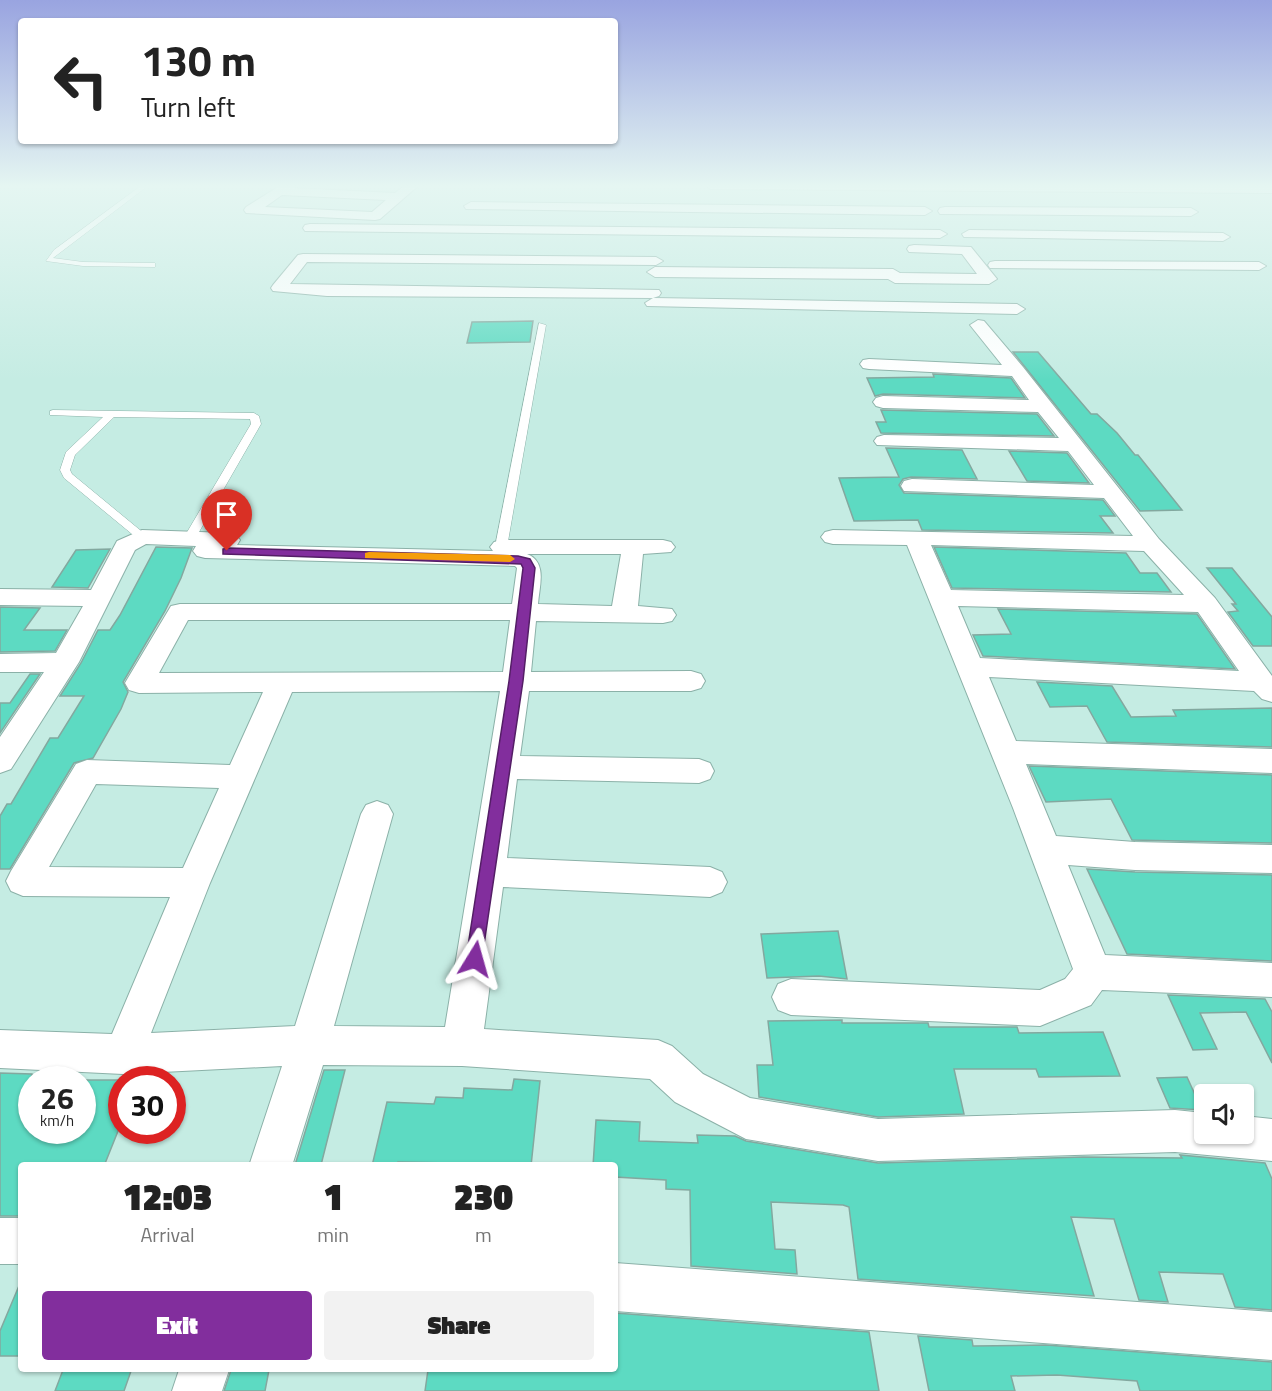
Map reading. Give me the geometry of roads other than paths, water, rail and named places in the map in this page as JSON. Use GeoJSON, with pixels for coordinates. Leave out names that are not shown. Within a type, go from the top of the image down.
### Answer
{"type":"FeatureCollection","features":[{"type":"Feature","properties":{"kind":"street"},"geometry":{"type":"LineString","coordinates":[[653,303],[657,250]]}},
{"type":"Feature","properties":{"kind":"street"},"geometry":{"type":"LineString","coordinates":[[881,250],[908,307]]}},
{"type":"Feature","properties":{"kind":"street"},"geometry":{"type":"LineString","coordinates":[[961,250],[966,250],[989,279],[655,267],[477,276],[327,291],[279,288],[303,258],[477,276],[653,303],[1017,309]]}},
{"type":"Feature","properties":{"kind":"street"},"geometry":{"type":"LineString","coordinates":[[1165,250],[1181,264]]}},
{"type":"Feature","properties":{"kind":"street"},"geometry":{"type":"LineString","coordinates":[[996,265],[1259,266]]}},
{"type":"Feature","properties":{"kind":"street"},"geometry":{"type":"LineString","coordinates":[[978,325],[1017,371],[1151,544],[1206,604],[1267,687]]}},
{"type":"Feature","properties":{"kind":"street"},"geometry":{"type":"LineString","coordinates":[[869,364],[1017,371]]}},
{"type":"Feature","properties":{"kind":"street"},"geometry":{"type":"LineString","coordinates":[[883,402],[1043,406]]}},
{"type":"Feature","properties":{"kind":"street"},"geometry":{"type":"LineString","coordinates":[[885,441],[1074,445]]}},
{"type":"Feature","properties":{"kind":"street"},"geometry":{"type":"LineString","coordinates":[[912,486],[1110,492]]}},
{"type":"Feature","properties":{"kind":"street"},"geometry":{"type":"LineString","coordinates":[[3,751],[66,662],[125,546],[142,537],[197,545],[518,559],[526,562],[529,568],[522,612],[516,681],[462,1047]]}},
{"type":"Feature","properties":{"kind":"street"},"geometry":{"type":"LineString","coordinates":[[833,537],[1151,544]]}},
{"type":"Feature","properties":{"kind":"street"},"geometry":{"type":"LineString","coordinates":[[916,538],[1004,752],[1047,849],[1094,972]]}},
{"type":"Feature","properties":{"kind":"street"},"geometry":{"type":"LineString","coordinates":[[197,545],[663,547]]}},
{"type":"Feature","properties":{"kind":"street"},"geometry":{"type":"LineString","coordinates":[[624,613],[632,555]]}},
{"type":"Feature","properties":{"kind":"street"},"geometry":{"type":"LineString","coordinates":[[0,597],[100,598]]}},
{"type":"Feature","properties":{"kind":"street"},"geometry":{"type":"LineString","coordinates":[[942,598],[1206,604]]}},
{"type":"Feature","properties":{"kind":"street"},"geometry":{"type":"LineString","coordinates":[[663,615],[522,612],[180,612],[139,683],[691,681]]}},
{"type":"Feature","properties":{"kind":"street"},"geometry":{"type":"LineString","coordinates":[[0,663],[66,662]]}},
{"type":"Feature","properties":{"kind":"street"},"geometry":{"type":"LineString","coordinates":[[969,667],[1267,687]]}},
{"type":"Feature","properties":{"kind":"street"},"geometry":{"type":"LineString","coordinates":[[123,1054],[193,883],[281,684]]}},
{"type":"Feature","properties":{"kind":"street"},"geometry":{"type":"LineString","coordinates":[[1004,752],[1272,761]]}},
{"type":"Feature","properties":{"kind":"street"},"geometry":{"type":"LineString","coordinates":[[503,767],[699,771]]}},
{"type":"Feature","properties":{"kind":"street"},"geometry":{"type":"LineString","coordinates":[[193,883],[22,881],[87,772],[239,777]]}},
{"type":"Feature","properties":{"kind":"street"},"geometry":{"type":"LineString","coordinates":[[271,1162],[309,1045],[377,814]]}},
{"type":"Feature","properties":{"kind":"street"},"geometry":{"type":"LineString","coordinates":[[1047,849],[1136,856],[1272,859]]}},
{"type":"Feature","properties":{"kind":"street"},"geometry":{"type":"LineString","coordinates":[[487,872],[710,882]]}},
{"type":"Feature","properties":{"kind":"street"},"geometry":{"type":"LineString","coordinates":[[1094,972],[1272,980]]}},
{"type":"Feature","properties":{"kind":"street"},"geometry":{"type":"LineString","coordinates":[[791,997],[1040,1008],[1078,992],[1094,972]]}},
{"type":"Feature","properties":{"kind":"street"},"geometry":{"type":"LineString","coordinates":[[0,1049],[123,1054],[309,1045],[462,1047],[658,1060],[689,1088],[746,1118],[878,1140],[1175,1131],[1194,1133]]}},
{"type":"Feature","properties":{"kind":"street"},"geometry":{"type":"LineString","coordinates":[[1254,1138],[1272,1140]]}},
{"type":"Feature","properties":{"kind":"street"},"geometry":{"type":"LineString","coordinates":[[0,1241],[18,1241]]}},
{"type":"Feature","properties":{"kind":"street"},"geometry":{"type":"LineString","coordinates":[[618,1287],[1272,1336]]}},
{"type":"Feature","properties":{"kind":"street"},"geometry":{"type":"LineString","coordinates":[[197,1391],[203,1372]]}},
{"type":"Feature","properties":{"kind":"lane"},"geometry":{"type":"LineString","coordinates":[[57,250],[48,260],[83,264],[152,266]]}},
{"type":"Feature","properties":{"kind":"lane"},"geometry":{"type":"LineString","coordinates":[[501,547],[542,325]]}},
{"type":"Feature","properties":{"kind":"lane"},"geometry":{"type":"LineString","coordinates":[[53,413],[254,416],[256,424],[197,545]]}},
{"type":"Feature","properties":{"kind":"lane"},"geometry":{"type":"LineString","coordinates":[[111,414],[70,454],[65,470],[68,477],[142,537]]}}]}
